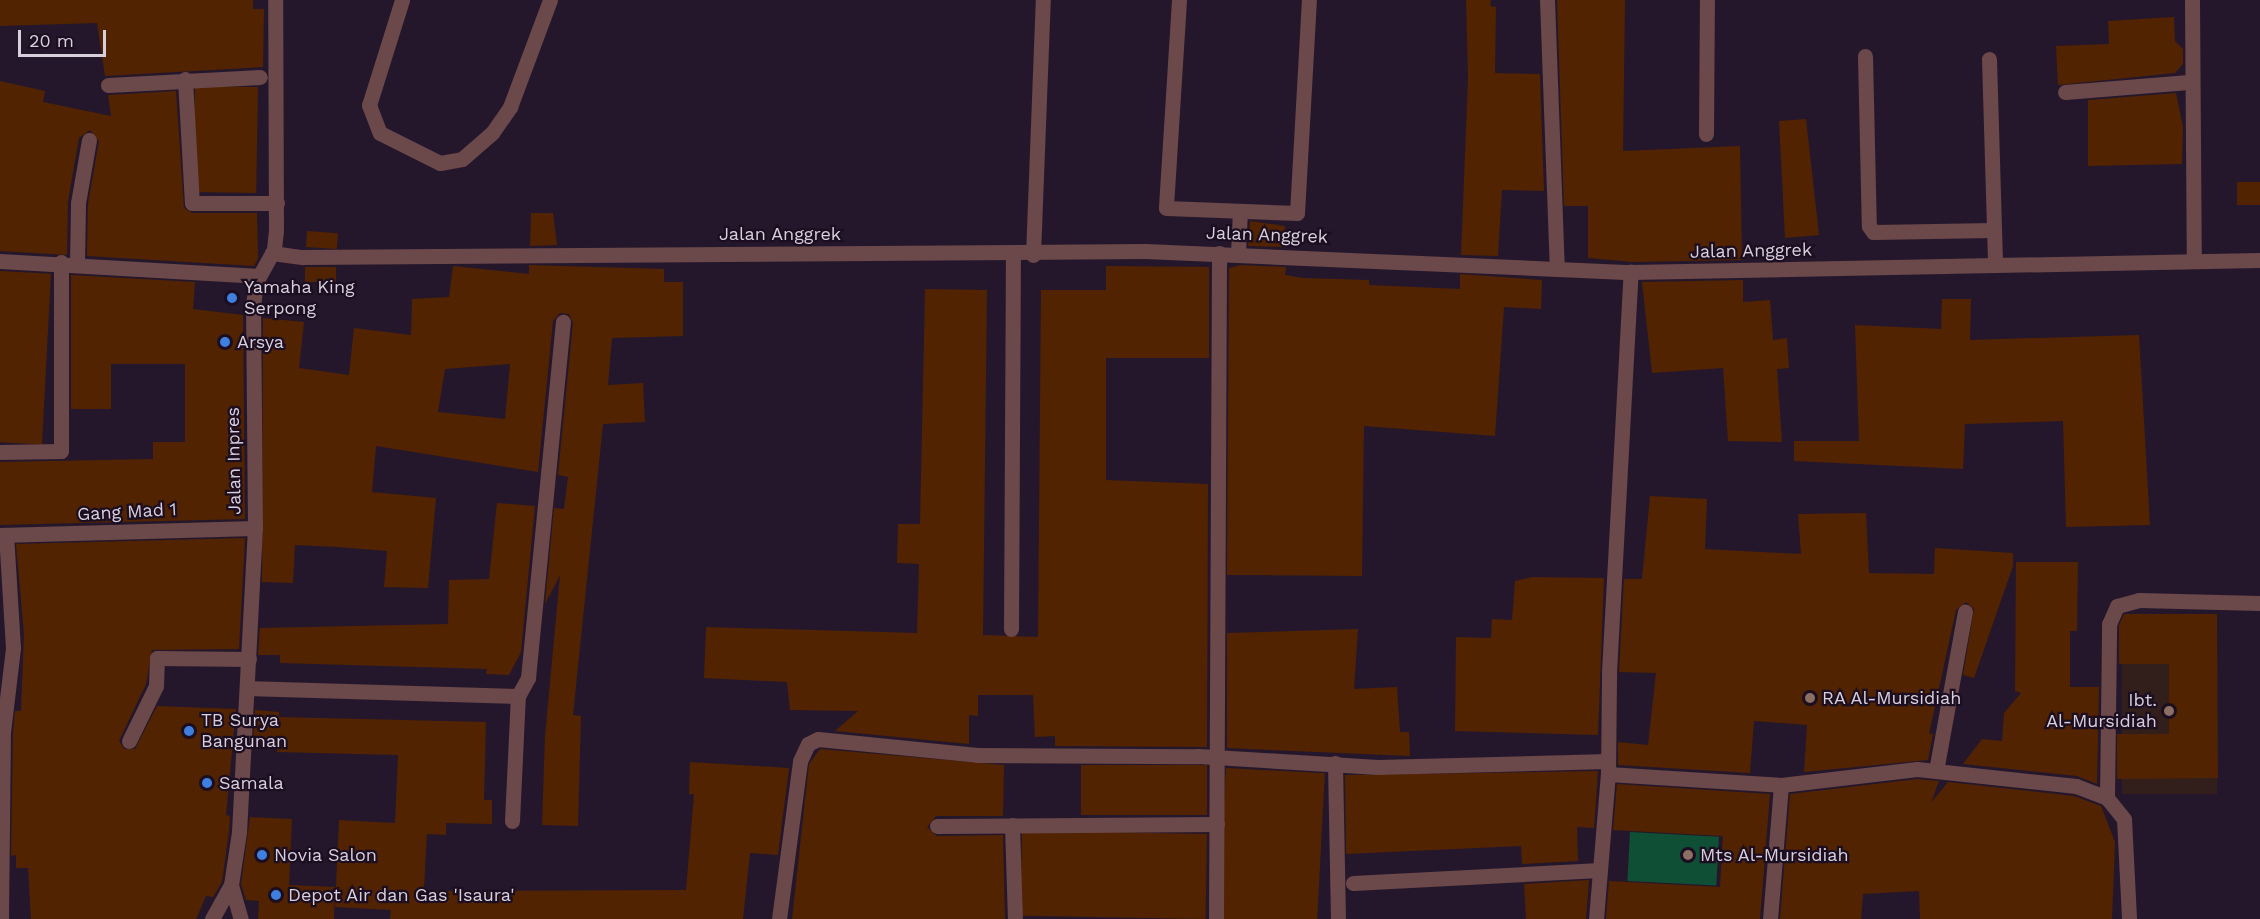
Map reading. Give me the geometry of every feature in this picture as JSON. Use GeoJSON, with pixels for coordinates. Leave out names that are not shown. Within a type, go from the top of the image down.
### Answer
{"type":"FeatureCollection","features":[{"type":"Feature","properties":{"kind":"street","name":"Jalan Inpres"},"geometry":{"type":"LineString","coordinates":[[212,919],[231,885],[249,659],[255,528],[252,343],[258,276],[272,253],[277,203],[275,0]]}},
{"type":"Feature","properties":{"kind":"street"},"geometry":{"type":"LineString","coordinates":[[402,0],[369,105],[380,133],[440,163],[462,159],[492,133],[510,107],[550,0]]}},
{"type":"Feature","properties":{"kind":"street"},"geometry":{"type":"LineString","coordinates":[[1033,255],[1043,0]]}},
{"type":"Feature","properties":{"kind":"street"},"geometry":{"type":"LineString","coordinates":[[1179,0],[1166,208],[1297,213],[1310,0]]}},
{"type":"Feature","properties":{"kind":"street"},"geometry":{"type":"LineString","coordinates":[[1547,0],[1557,267]]}},
{"type":"Feature","properties":{"kind":"street"},"geometry":{"type":"LineString","coordinates":[[1706,134],[1707,0]]}},
{"type":"Feature","properties":{"kind":"street"},"geometry":{"type":"LineString","coordinates":[[2192,0],[2189,82],[2194,261]]}},
{"type":"Feature","properties":{"kind":"street"},"geometry":{"type":"LineString","coordinates":[[1865,56],[1869,226],[1873,232],[1994,230]]}},
{"type":"Feature","properties":{"kind":"street"},"geometry":{"type":"LineString","coordinates":[[1989,59],[1995,265]]}},
{"type":"Feature","properties":{"kind":"street"},"geometry":{"type":"LineString","coordinates":[[108,85],[185,79],[260,77]]}},
{"type":"Feature","properties":{"kind":"street"},"geometry":{"type":"LineString","coordinates":[[185,79],[192,203],[277,203]]}},
{"type":"Feature","properties":{"kind":"street"},"geometry":{"type":"LineString","coordinates":[[2065,92],[2189,82]]}},
{"type":"Feature","properties":{"kind":"street"},"geometry":{"type":"LineString","coordinates":[[77,263],[78,204],[89,140]]}},
{"type":"Feature","properties":{"kind":"street"},"geometry":{"type":"LineString","coordinates":[[1238,253],[1240,211]]}},
{"type":"Feature","properties":{"kind":"street","name":"Jalan Anggrek"},"geometry":{"type":"LineString","coordinates":[[272,253],[303,257],[1238,253],[1631,272],[2260,260]]}},
{"type":"Feature","properties":{"kind":"street"},"geometry":{"type":"LineString","coordinates":[[1216,919],[1219,253]]}},
{"type":"Feature","properties":{"kind":"street"},"geometry":{"type":"LineString","coordinates":[[1011,629],[1013,255]]}},
{"type":"Feature","properties":{"kind":"street"},"geometry":{"type":"LineString","coordinates":[[0,261],[77,263],[128,272],[258,276]]}},
{"type":"Feature","properties":{"kind":"street"},"geometry":{"type":"LineString","coordinates":[[0,452],[61,451],[61,262]]}},
{"type":"Feature","properties":{"kind":"street"},"geometry":{"type":"LineString","coordinates":[[1596,919],[1608,768],[1631,272]]}},
{"type":"Feature","properties":{"kind":"street"},"geometry":{"type":"LineString","coordinates":[[512,821],[518,696],[528,678],[563,322]]}},
{"type":"Feature","properties":{"kind":"street","name":"Gang Mad 1"},"geometry":{"type":"LineString","coordinates":[[3,535],[255,528]]}},
{"type":"Feature","properties":{"kind":"street"},"geometry":{"type":"LineString","coordinates":[[1,919],[3,732],[13,648],[3,535]]}},
{"type":"Feature","properties":{"kind":"street"},"geometry":{"type":"LineString","coordinates":[[2107,798],[2109,624],[2117,606],[2139,600],[2260,603]]}},
{"type":"Feature","properties":{"kind":"street"},"geometry":{"type":"LineString","coordinates":[[1936,771],[1965,612]]}},
{"type":"Feature","properties":{"kind":"street"},"geometry":{"type":"LineString","coordinates":[[129,741],[156,686],[157,658],[249,659]]}},
{"type":"Feature","properties":{"kind":"street"},"geometry":{"type":"LineString","coordinates":[[247,688],[518,696]]}},
{"type":"Feature","properties":{"kind":"street"},"geometry":{"type":"LineString","coordinates":[[779,919],[800,761],[812,740],[887,743],[977,754],[1217,756],[1378,767],[1608,768],[1780,785],[1845,781],[1892,771],[1936,771],[2076,786],[2107,798],[2124,819],[2128,833],[2129,919]]}},
{"type":"Feature","properties":{"kind":"street"},"geometry":{"type":"LineString","coordinates":[[1335,763],[1338,919]]}},
{"type":"Feature","properties":{"kind":"street"},"geometry":{"type":"LineString","coordinates":[[1770,919],[1780,785]]}},
{"type":"Feature","properties":{"kind":"street"},"geometry":{"type":"LineString","coordinates":[[937,826],[1217,824]]}},
{"type":"Feature","properties":{"kind":"street"},"geometry":{"type":"LineString","coordinates":[[1012,825],[1015,919]]}},
{"type":"Feature","properties":{"kind":"street"},"geometry":{"type":"LineString","coordinates":[[1353,883],[1600,870]]}},
{"type":"Feature","properties":{"kind":"street"},"geometry":{"type":"LineString","coordinates":[[231,885],[241,919]]}},
{"type":"Feature","properties":{"kind":"shaded area","name":"Ibt. Al-Mursidiah"},"geometry":{"type":"Polygon","coordinates":[[[2122,628],[2217,628],[2217,794],[2122,794],[2122,628]]]}},
{"type":"Feature","properties":{"kind":"green space"},"geometry":{"type":"Polygon","coordinates":[[[1630,832],[1719,837],[1716,886],[1627,881],[1630,832]]]}},
{"type":"Feature","properties":{"kind":"building"},"geometry":{"type":"Polygon","coordinates":[[[0,0],[253,0],[253,9],[264,9],[263,67],[105,76],[97,23],[0,26],[0,0]]]}},
{"type":"Feature","properties":{"kind":"building"},"geometry":{"type":"Polygon","coordinates":[[[1466,0],[1491,0],[1490,6],[1496,7],[1495,73],[1540,74],[1544,191],[1502,190],[1498,256],[1461,255],[1468,78],[1466,0]]]}},
{"type":"Feature","properties":{"kind":"building"},"geometry":{"type":"Polygon","coordinates":[[[1557,0],[1625,0],[1623,151],[1740,146],[1742,260],[1633,262],[1588,258],[1588,206],[1564,206],[1557,0]]]}},
{"type":"Feature","properties":{"kind":"building"},"geometry":{"type":"Polygon","coordinates":[[[2174,17],[2175,41],[2183,49],[2183,64],[2175,73],[2058,85],[2056,46],[2109,44],[2108,21],[2174,17]]]}},
{"type":"Feature","properties":{"kind":"building"},"geometry":{"type":"Polygon","coordinates":[[[0,81],[45,91],[43,102],[111,116],[108,95],[176,91],[184,208],[192,213],[257,213],[258,258],[254,266],[87,256],[88,204],[99,141],[90,130],[79,138],[68,201],[67,255],[0,251],[0,81]]]}},
{"type":"Feature","properties":{"kind":"building"},"geometry":{"type":"Polygon","coordinates":[[[195,86],[258,87],[256,193],[193,192],[195,86]]]}},
{"type":"Feature","properties":{"kind":"building"},"geometry":{"type":"Polygon","coordinates":[[[2176,93],[2183,127],[2182,164],[2088,166],[2088,100],[2176,93]]]}},
{"type":"Feature","properties":{"kind":"building"},"geometry":{"type":"Polygon","coordinates":[[[1806,119],[1819,235],[1785,238],[1779,121],[1806,119]]]}},
{"type":"Feature","properties":{"kind":"building"},"geometry":{"type":"Polygon","coordinates":[[[2237,182],[2260,182],[2260,205],[2237,205],[2237,182]]]}},
{"type":"Feature","properties":{"kind":"building"},"geometry":{"type":"Polygon","coordinates":[[[531,213],[553,213],[557,245],[530,246],[531,213]]]}},
{"type":"Feature","properties":{"kind":"building"},"geometry":{"type":"Polygon","coordinates":[[[1250,221],[1285,226],[1283,247],[1248,246],[1250,221]]]}},
{"type":"Feature","properties":{"kind":"building"},"geometry":{"type":"Polygon","coordinates":[[[307,231],[338,233],[337,249],[306,247],[307,231]]]}},
{"type":"Feature","properties":{"kind":"building"},"geometry":{"type":"Polygon","coordinates":[[[529,265],[664,269],[664,282],[683,282],[683,336],[612,338],[608,385],[643,383],[645,422],[603,424],[573,715],[581,716],[578,826],[542,825],[545,736],[560,575],[545,604],[554,508],[564,509],[568,477],[558,475],[573,323],[569,314],[560,313],[553,321],[538,472],[376,446],[372,492],[436,498],[428,588],[384,587],[387,551],[295,545],[293,583],[262,582],[263,318],[304,322],[299,368],[349,375],[354,328],[411,335],[412,299],[449,297],[453,266],[529,274],[529,265]],[[510,364],[445,369],[438,412],[505,419],[510,364]]]}},
{"type":"Feature","properties":{"kind":"building"},"geometry":{"type":"Polygon","coordinates":[[[1241,265],[1286,267],[1285,275],[1303,278],[1369,280],[1369,285],[1460,289],[1460,274],[1542,280],[1541,309],[1504,307],[1495,436],[1364,426],[1362,576],[1227,575],[1229,268],[1241,265]]]}},
{"type":"Feature","properties":{"kind":"building"},"geometry":{"type":"Polygon","coordinates":[[[1106,266],[1209,267],[1209,358],[1106,358],[1106,480],[1208,484],[1207,747],[1055,746],[1055,736],[1035,737],[1033,695],[978,695],[978,716],[969,715],[969,744],[835,731],[858,711],[790,710],[787,682],[704,678],[706,627],[917,633],[919,564],[897,563],[898,524],[920,524],[925,289],[987,290],[983,635],[1038,637],[1041,290],[1106,290],[1106,266]]]}},
{"type":"Feature","properties":{"kind":"building"},"geometry":{"type":"Polygon","coordinates":[[[305,267],[336,267],[336,282],[305,282],[305,267]]]}},
{"type":"Feature","properties":{"kind":"building"},"geometry":{"type":"Polygon","coordinates":[[[0,271],[51,274],[42,444],[0,442],[0,271]]]}},
{"type":"Feature","properties":{"kind":"building"},"geometry":{"type":"Polygon","coordinates":[[[71,275],[195,282],[193,309],[243,315],[245,519],[0,525],[0,462],[153,459],[153,442],[185,442],[185,364],[111,364],[111,409],[71,409],[71,275]]]}},
{"type":"Feature","properties":{"kind":"building"},"geometry":{"type":"Polygon","coordinates":[[[1743,280],[1743,302],[1770,300],[1773,340],[1787,338],[1789,368],[1777,369],[1782,442],[1728,441],[1723,368],[1652,373],[1642,282],[1743,280]]]}},
{"type":"Feature","properties":{"kind":"building"},"geometry":{"type":"Polygon","coordinates":[[[1942,299],[1971,299],[1970,340],[2139,335],[2150,525],[2066,527],[2063,421],[1965,424],[1963,469],[1794,461],[1794,441],[1859,441],[1855,325],[1941,329],[1942,299]]]}},
{"type":"Feature","properties":{"kind":"building"},"geometry":{"type":"Polygon","coordinates":[[[1650,496],[1707,499],[1705,549],[1801,554],[1798,514],[1866,513],[1869,573],[1934,574],[1935,548],[2013,553],[2013,566],[1974,678],[1963,675],[1974,609],[1966,602],[1956,610],[1929,734],[1933,734],[1928,760],[1804,772],[1807,725],[1754,721],[1750,773],[1618,765],[1618,742],[1648,745],[1656,673],[1619,672],[1624,579],[1642,579],[1650,496]]]}},
{"type":"Feature","properties":{"kind":"building"},"geometry":{"type":"Polygon","coordinates":[[[497,503],[535,506],[521,652],[509,675],[486,674],[487,669],[280,663],[280,655],[258,655],[260,628],[448,624],[449,580],[489,579],[497,503]]]}},
{"type":"Feature","properties":{"kind":"building"},"geometry":{"type":"Polygon","coordinates":[[[245,538],[239,649],[152,650],[146,684],[119,741],[124,749],[135,749],[157,706],[236,709],[226,815],[230,816],[229,831],[222,882],[213,897],[206,896],[196,919],[31,919],[28,868],[16,868],[16,855],[11,856],[13,733],[15,711],[21,711],[24,634],[16,544],[245,538]]]}},
{"type":"Feature","properties":{"kind":"building"},"geometry":{"type":"Polygon","coordinates":[[[2016,562],[2078,562],[2077,631],[2070,631],[2070,687],[2099,687],[2097,784],[2077,776],[1963,764],[1982,739],[2002,741],[2004,713],[2021,693],[2015,691],[2016,562]]]}},
{"type":"Feature","properties":{"kind":"building"},"geometry":{"type":"Polygon","coordinates":[[[1532,577],[1604,578],[1598,735],[1455,731],[1456,637],[1491,638],[1492,619],[1512,620],[1515,581],[1532,577]]]}},
{"type":"Feature","properties":{"kind":"building","name":"Ibt. Al-Mursidiah"},"geometry":{"type":"Polygon","coordinates":[[[2124,614],[2217,614],[2218,778],[2117,779],[2117,734],[2169,734],[2169,664],[2119,664],[2119,625],[2124,614]]]}},
{"type":"Feature","properties":{"kind":"building"},"geometry":{"type":"Polygon","coordinates":[[[1358,629],[1354,689],[1397,687],[1400,732],[1409,732],[1410,756],[1227,748],[1227,633],[1358,629]]]}},
{"type":"Feature","properties":{"kind":"building"},"geometry":{"type":"Polygon","coordinates":[[[255,710],[279,712],[279,717],[486,722],[484,800],[492,800],[492,824],[446,823],[446,835],[427,834],[424,888],[428,891],[686,890],[694,794],[689,794],[690,762],[789,768],[778,855],[750,853],[743,919],[390,919],[391,910],[335,907],[339,820],[395,823],[398,755],[277,752],[277,745],[253,742],[255,710]]]}},
{"type":"Feature","properties":{"kind":"building"},"geometry":{"type":"Polygon","coordinates":[[[820,749],[1004,765],[1003,816],[936,816],[927,827],[937,836],[1003,835],[1005,919],[792,919],[809,764],[820,749]]]}},
{"type":"Feature","properties":{"kind":"building"},"geometry":{"type":"Polygon","coordinates":[[[1081,765],[1207,765],[1207,815],[1081,815],[1081,765]]]}},
{"type":"Feature","properties":{"kind":"building"},"geometry":{"type":"Polygon","coordinates":[[[1226,768],[1325,773],[1317,919],[1218,919],[1226,768]]]}},
{"type":"Feature","properties":{"kind":"building"},"geometry":{"type":"Polygon","coordinates":[[[1598,771],[1594,828],[1577,827],[1578,861],[1522,864],[1521,846],[1346,854],[1345,775],[1598,771]]]}},
{"type":"Feature","properties":{"kind":"building"},"geometry":{"type":"Polygon","coordinates":[[[1917,779],[1939,781],[1931,803],[1948,782],[2074,796],[2101,806],[2115,842],[2112,919],[1920,919],[1919,891],[1863,894],[1861,919],[1780,919],[1790,794],[1917,779]]]}},
{"type":"Feature","properties":{"kind":"building","name":"Mts Al-Mursidiah"},"geometry":{"type":"Polygon","coordinates":[[[1617,784],[1770,794],[1760,919],[1606,919],[1609,881],[1720,887],[1723,836],[1613,830],[1617,784]]]}},
{"type":"Feature","properties":{"kind":"building"},"geometry":{"type":"Polygon","coordinates":[[[250,817],[292,819],[289,885],[335,887],[334,919],[258,919],[259,901],[246,900],[241,884],[250,817]]]}},
{"type":"Feature","properties":{"kind":"building"},"geometry":{"type":"Polygon","coordinates":[[[1022,831],[1207,834],[1206,919],[1021,916],[1022,831]]]}},
{"type":"Feature","properties":{"kind":"building"},"geometry":{"type":"Polygon","coordinates":[[[1589,880],[1586,919],[1526,919],[1524,884],[1589,880]]]}},
{"type":"Feature","properties":{"kind":"place","name":"Yamaha King Serpong"},"geometry":{"type":"Point","coordinates":[232,298]}},
{"type":"Feature","properties":{"kind":"place","name":"Arsya"},"geometry":{"type":"Point","coordinates":[225,342]}},
{"type":"Feature","properties":{"kind":"place","name":"RA Al-Mursidiah"},"geometry":{"type":"Point","coordinates":[1810,698]}},
{"type":"Feature","properties":{"kind":"place","name":"Ibt. Al-Mursidiah"},"geometry":{"type":"Point","coordinates":[2169,711]}},
{"type":"Feature","properties":{"kind":"place","name":"TB Surya Bangunan"},"geometry":{"type":"Point","coordinates":[189,731]}},
{"type":"Feature","properties":{"kind":"place","name":"Samala"},"geometry":{"type":"Point","coordinates":[207,783]}},
{"type":"Feature","properties":{"kind":"place","name":"Novia Salon"},"geometry":{"type":"Point","coordinates":[262,855]}},
{"type":"Feature","properties":{"kind":"place","name":"Mts Al-Mursidiah"},"geometry":{"type":"Point","coordinates":[1688,855]}},
{"type":"Feature","properties":{"kind":"place","name":"Depot Air dan Gas 'Isaura'"},"geometry":{"type":"Point","coordinates":[276,895]}}]}
